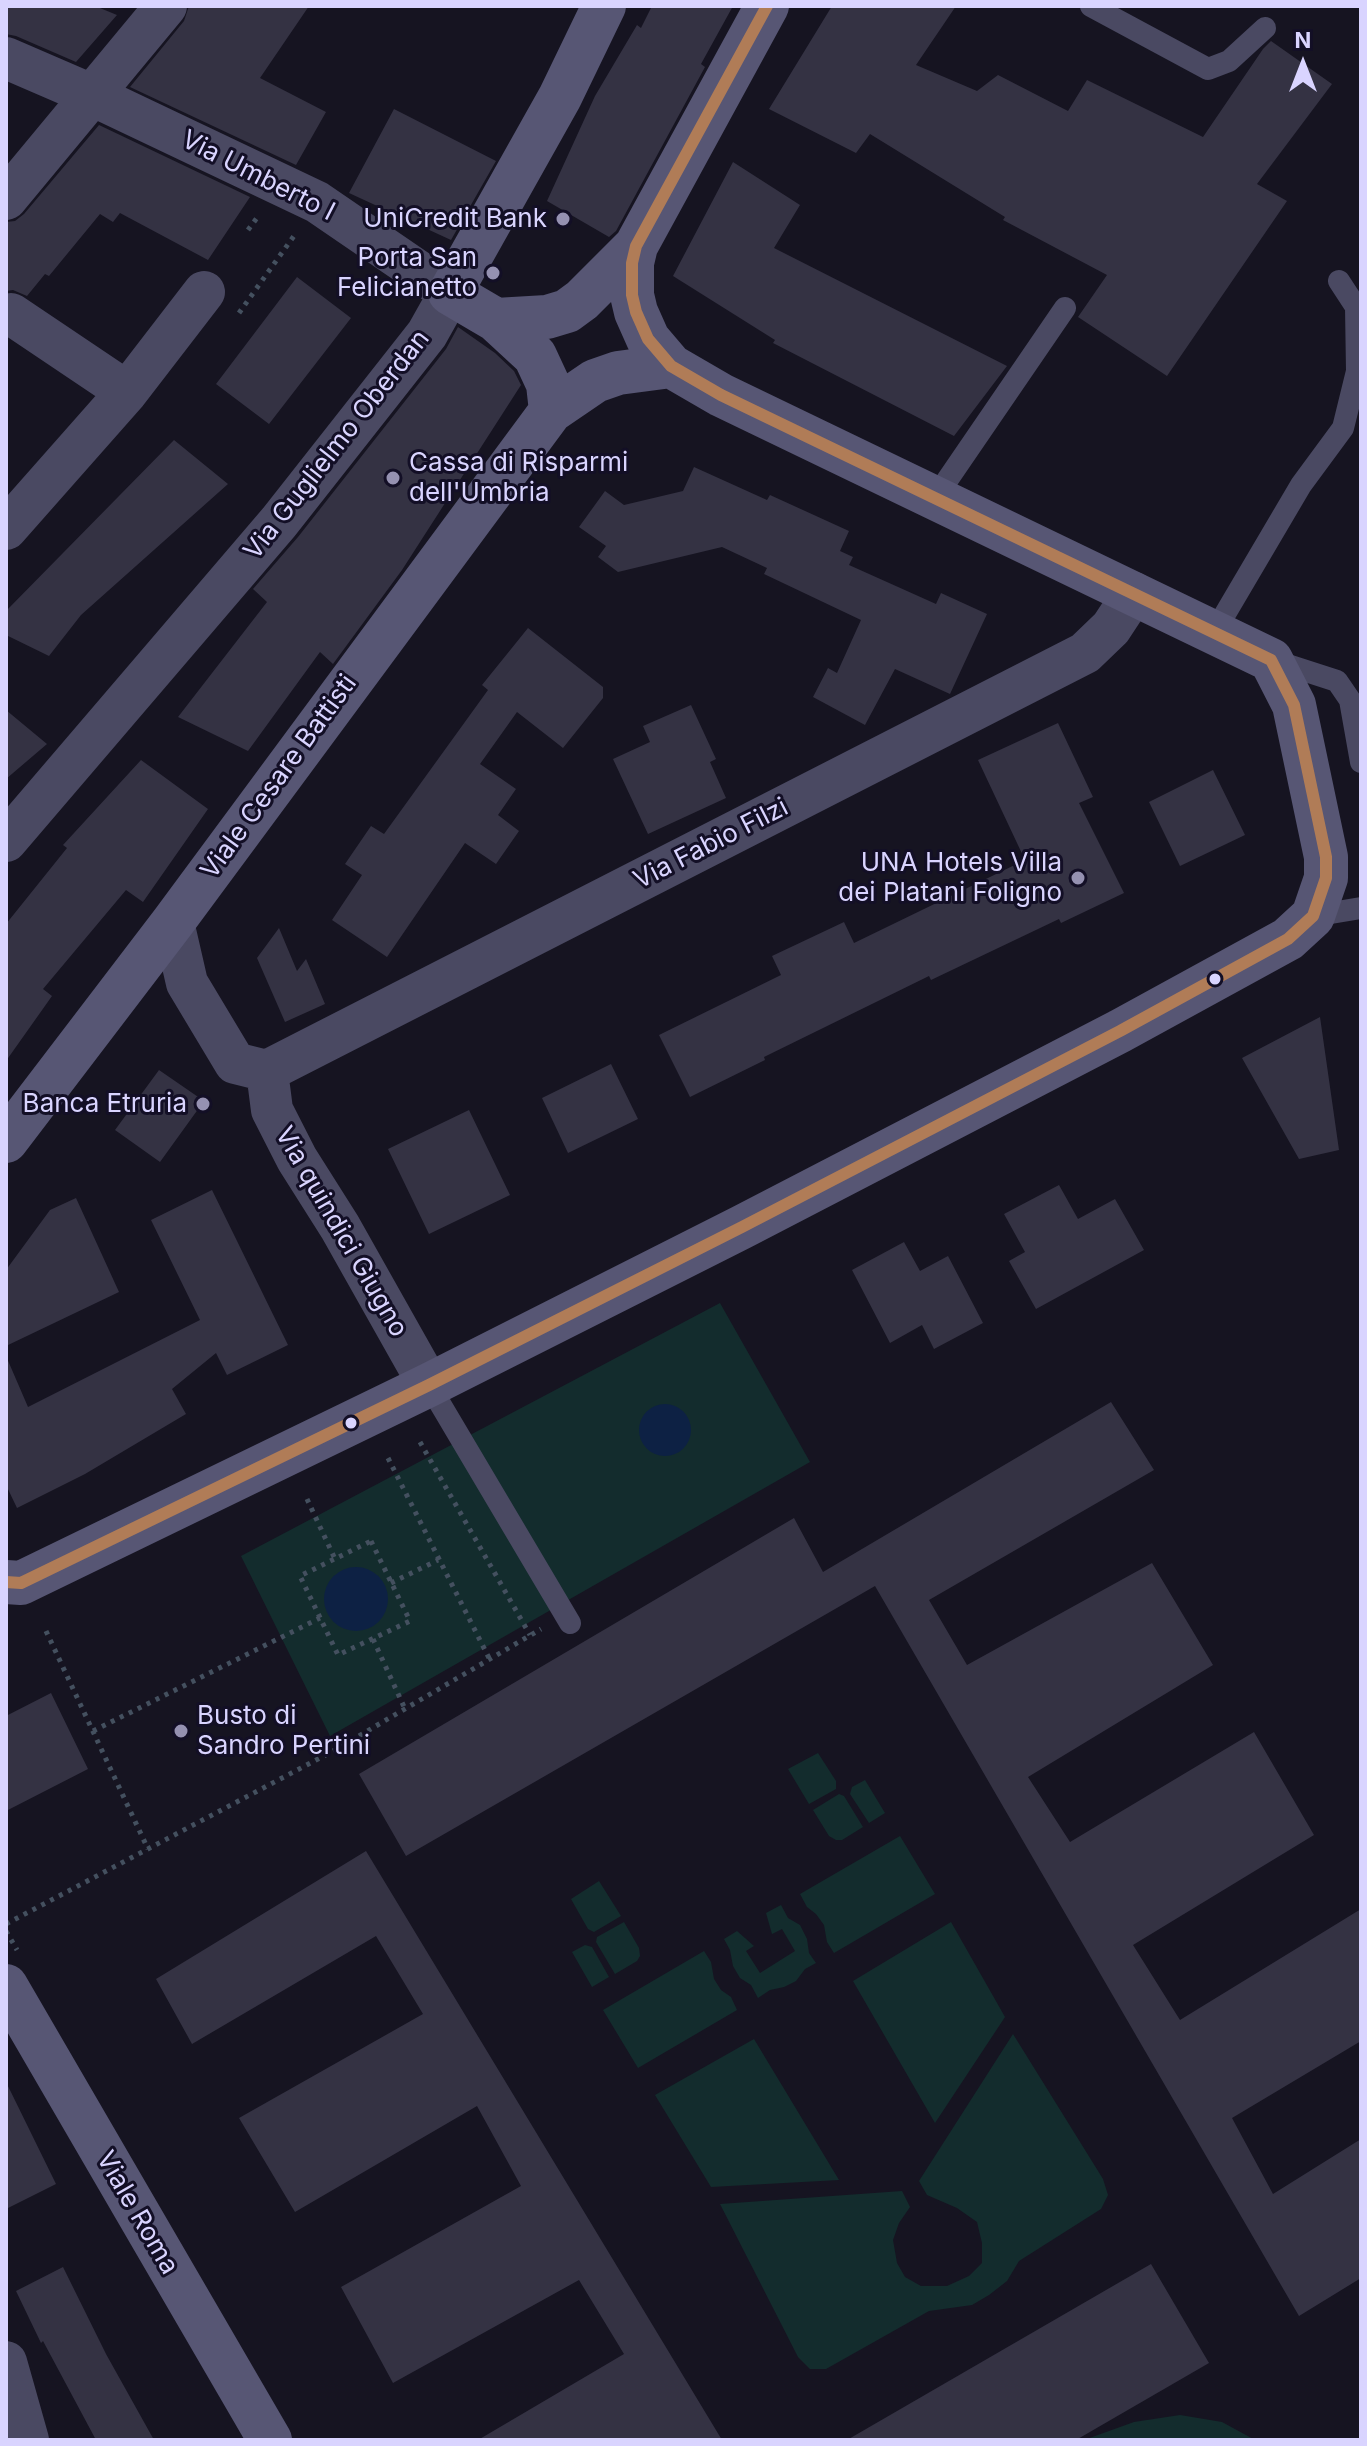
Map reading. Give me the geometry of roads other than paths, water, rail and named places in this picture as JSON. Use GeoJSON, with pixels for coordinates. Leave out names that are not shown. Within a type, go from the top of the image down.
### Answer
{"type":"FeatureCollection","features":[{"type":"Feature","properties":{"kind":"main road","name":"Via Guglielmo Oberdan"},"geometry":{"type":"LineString","coordinates":[[450,293],[560,97],[604,6]]}},
{"type":"Feature","properties":{"kind":"main road"},"geometry":{"type":"LineString","coordinates":[[496,320],[547,317],[567,311],[636,246],[767,6]]}},
{"type":"Feature","properties":{"kind":"main road"},"geometry":{"type":"LineString","coordinates":[[11,1587],[429,1385],[742,1227],[1120,1031],[1288,939],[1313,916],[1326,878],[1326,857],[1294,705],[1271,660],[721,395],[671,366],[648,339],[636,312],[631,281],[636,246]]}},
{"type":"Feature","properties":{"kind":"main road","name":"Via Umberto I"},"geometry":{"type":"LineString","coordinates":[[450,293],[496,320]]}},
{"type":"Feature","properties":{"kind":"main road"},"geometry":{"type":"LineString","coordinates":[[496,320],[535,356],[543,369],[551,411]]}},
{"type":"Feature","properties":{"kind":"main road","name":"Viale Cesare Battisti"},"geometry":{"type":"LineString","coordinates":[[6,1141],[173,922],[551,411],[595,381],[618,373],[671,366]]}},
{"type":"Feature","properties":{"kind":"main road","name":"Viale Roma"},"geometry":{"type":"LineString","coordinates":[[6,1986],[270,2440]]}},
{"type":"Feature","properties":{"kind":"street"},"geometry":{"type":"LineString","coordinates":[[6,199],[166,6]]}},
{"type":"Feature","properties":{"kind":"street","name":"Via Umberto I"},"geometry":{"type":"LineString","coordinates":[[6,58],[94,96],[317,202],[450,293]]}},
{"type":"Feature","properties":{"kind":"street"},"geometry":{"type":"LineString","coordinates":[[6,529],[127,392],[204,292]]}},
{"type":"Feature","properties":{"kind":"street","name":"Via Guglielmo Oberdan"},"geometry":{"type":"LineString","coordinates":[[6,841],[279,522],[427,334],[450,293]]}},
{"type":"Feature","properties":{"kind":"street"},"geometry":{"type":"LineString","coordinates":[[11,314],[127,392]]}},
{"type":"Feature","properties":{"kind":"street","name":"Via Fabio Filzi"},"geometry":{"type":"LineString","coordinates":[[267,1071],[1085,653],[1111,628],[1134,593]]}},
{"type":"Feature","properties":{"kind":"street"},"geometry":{"type":"LineString","coordinates":[[173,922],[187,983],[235,1063],[267,1071]]}},
{"type":"Feature","properties":{"kind":"street","name":"Via quindici Giugno"},"geometry":{"type":"LineString","coordinates":[[267,1071],[272,1110],[297,1159],[340,1227],[429,1385]]}},
{"type":"Feature","properties":{"kind":"street"},"geometry":{"type":"LineString","coordinates":[[6,2362],[28,2440]]}},
{"type":"Feature","properties":{"kind":"lane"},"geometry":{"type":"LineString","coordinates":[[1091,6],[1208,69],[1229,61],[1265,28]]}},
{"type":"Feature","properties":{"kind":"lane"},"geometry":{"type":"LineString","coordinates":[[1215,631],[1301,485],[1343,428],[1357,371],[1356,307],[1339,281]]}},
{"type":"Feature","properties":{"kind":"lane"},"geometry":{"type":"LineString","coordinates":[[935,498],[1065,308]]}},
{"type":"Feature","properties":{"kind":"lane"},"geometry":{"type":"LineString","coordinates":[[1271,660],[1337,681],[1350,700],[1361,762]]}},
{"type":"Feature","properties":{"kind":"lane"},"geometry":{"type":"LineString","coordinates":[[1313,916],[1361,908]]}},
{"type":"Feature","properties":{"kind":"lane"},"geometry":{"type":"LineString","coordinates":[[429,1385],[567,1619]]}},
{"type":"Feature","properties":{"kind":"water"},"geometry":{"type":"Polygon","coordinates":[[[665,1404],[683,1412],[691,1430],[683,1448],[665,1456],[647,1448],[639,1430],[647,1412],[665,1404]]]}},
{"type":"Feature","properties":{"kind":"water"},"geometry":{"type":"Polygon","coordinates":[[[350,1567],[362,1567],[379,1576],[386,1587],[386,1611],[379,1622],[362,1631],[350,1631],[338,1626],[329,1617],[324,1605],[324,1593],[329,1581],[338,1572],[350,1567]]]}},
{"type":"Feature","properties":{"kind":"place","name":"UniCredit Bank"},"geometry":{"type":"Point","coordinates":[563,219]}},
{"type":"Feature","properties":{"kind":"place","name":"Porta San Felicianetto"},"geometry":{"type":"Point","coordinates":[493,273]}},
{"type":"Feature","properties":{"kind":"place","name":"Cassa di Risparmi dell'Umbria"},"geometry":{"type":"Point","coordinates":[393,478]}},
{"type":"Feature","properties":{"kind":"place","name":"UNA Hotels Villa dei Platani Foligno"},"geometry":{"type":"Point","coordinates":[1078,878]}},
{"type":"Feature","properties":{"kind":"place","name":"Banca Etruria"},"geometry":{"type":"Point","coordinates":[203,1104]}},
{"type":"Feature","properties":{"kind":"place","name":"Busto di Sandro Pertini"},"geometry":{"type":"Point","coordinates":[181,1731]}}]}
